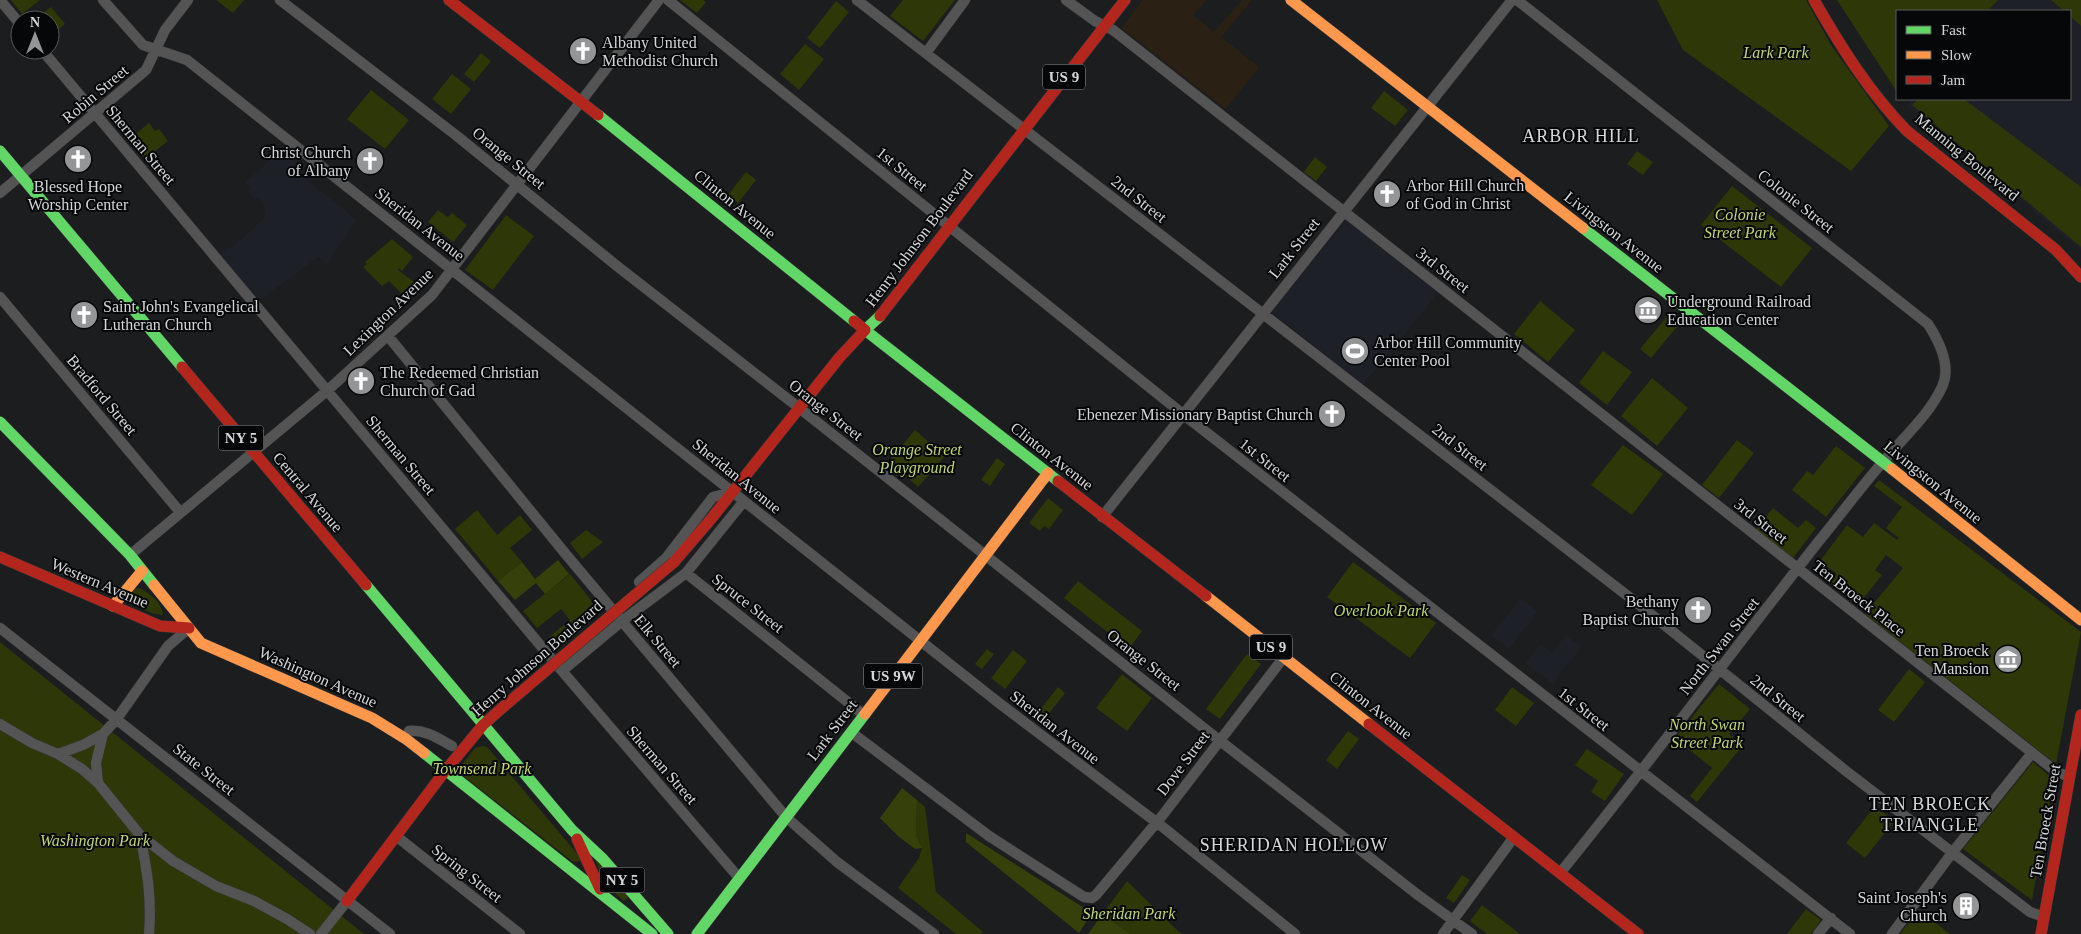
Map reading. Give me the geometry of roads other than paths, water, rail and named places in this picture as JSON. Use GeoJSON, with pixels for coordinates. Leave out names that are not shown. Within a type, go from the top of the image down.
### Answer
{"type":"FeatureCollection","features":[{"type":"Feature","properties":{"kind":"main road","name":"Clinton Avenue"},"geometry":{"type":"LineString","coordinates":[[449,0],[582,102],[865,330],[1102,517],[1638,934]]}},
{"type":"Feature","properties":{"kind":"main road","name":"Henry Johnson Boulevard"},"geometry":{"type":"LineString","coordinates":[[347,900],[444,770],[483,725],[674,562],[733,492],[798,407],[855,339],[876,321],[1023,129],[1125,0]]}},
{"type":"Feature","properties":{"kind":"main road","name":"Livingston Avenue"},"geometry":{"type":"LineString","coordinates":[[1291,0],[1679,305],[1883,462],[2081,620]]}},
{"type":"Feature","properties":{"kind":"main road","name":"Manning Boulevard"},"geometry":{"type":"LineString","coordinates":[[1814,0],[1856,70],[1896,120],[1907,131],[2056,250],[2081,276]]}},
{"type":"Feature","properties":{"kind":"main road","name":"Central Avenue"},"geometry":{"type":"LineString","coordinates":[[0,151],[572,830],[603,859],[668,934]]}},
{"type":"Feature","properties":{"kind":"main road","name":"Washington Avenue"},"geometry":{"type":"LineString","coordinates":[[0,422],[130,555],[201,643],[372,718],[406,739],[652,934]]}},
{"type":"Feature","properties":{"kind":"main road","name":"Lark Street"},"geometry":{"type":"LineString","coordinates":[[697,934],[1048,474]]}},
{"type":"Feature","properties":{"kind":"main road","name":"Western Avenue"},"geometry":{"type":"LineString","coordinates":[[0,557],[160,626],[189,628]]}},
{"type":"Feature","properties":{"kind":"main road"},"geometry":{"type":"LineString","coordinates":[[113,606],[142,571]]}},
{"type":"Feature","properties":{"kind":"main road","name":"Ten Broeck Street"},"geometry":{"type":"LineString","coordinates":[[2041,934],[2081,715]]}},
{"type":"Feature","properties":{"kind":"main road","name":"Central Avenue"},"geometry":{"type":"LineString","coordinates":[[572,830],[601,892]]}},
{"type":"Feature","properties":{"kind":"street"},"geometry":{"type":"LineString","coordinates":[[0,0],[10,12]]}},
{"type":"Feature","properties":{"kind":"street"},"geometry":{"type":"LineString","coordinates":[[103,0],[143,45],[157,50]]}},
{"type":"Feature","properties":{"kind":"street","name":"Robin Street"},"geometry":{"type":"LineString","coordinates":[[0,193],[146,70],[165,30],[188,0]]}},
{"type":"Feature","properties":{"kind":"street","name":"Orange Street"},"geometry":{"type":"LineString","coordinates":[[280,0],[519,185],[617,266],[1219,740],[1418,895],[1472,934]]}},
{"type":"Feature","properties":{"kind":"street","name":"Lexington Avenue"},"geometry":{"type":"LineString","coordinates":[[130,555],[328,390],[432,295],[519,185],[660,0]]}},
{"type":"Feature","properties":{"kind":"street","name":"1st Street"},"geometry":{"type":"LineString","coordinates":[[668,0],[1184,415],[1850,934]]}},
{"type":"Feature","properties":{"kind":"street","name":"2nd Street"},"geometry":{"type":"LineString","coordinates":[[857,0],[1642,607],[1952,853],[2030,912],[2044,917]]}},
{"type":"Feature","properties":{"kind":"street"},"geometry":{"type":"LineString","coordinates":[[926,53],[965,0]]}},
{"type":"Feature","properties":{"kind":"street","name":"3rd Street"},"geometry":{"type":"LineString","coordinates":[[1066,0],[1113,30],[1797,569]]}},
{"type":"Feature","properties":{"kind":"street","name":"Lark Street"},"geometry":{"type":"LineString","coordinates":[[1102,517],[1512,0]]}},
{"type":"Feature","properties":{"kind":"street","name":"Colonie Street"},"geometry":{"type":"LineString","coordinates":[[1517,0],[1928,324],[1941,348],[1945,370],[1943,386],[1928,410],[1883,462]]}},
{"type":"Feature","properties":{"kind":"street","name":"Sheridan Avenue"},"geometry":{"type":"LineString","coordinates":[[157,50],[176,54],[187,60],[1295,934]]}},
{"type":"Feature","properties":{"kind":"street","name":"Sherman Street"},"geometry":{"type":"LineString","coordinates":[[50,60],[551,658],[739,878]]}},
{"type":"Feature","properties":{"kind":"street","name":"Bradford Street"},"geometry":{"type":"LineString","coordinates":[[0,297],[180,512]]}},
{"type":"Feature","properties":{"kind":"street","name":"Elk Street"},"geometry":{"type":"LineString","coordinates":[[388,336],[611,608],[786,817],[837,862],[934,934]]}},
{"type":"Feature","properties":{"kind":"street","name":"North Swan Street"},"geometry":{"type":"LineString","coordinates":[[1560,873],[1641,772],[1797,569],[1883,462]]}},
{"type":"Feature","properties":{"kind":"street","name":"Henry Johnson Boulevard"},"geometry":{"type":"LineString","coordinates":[[551,658],[611,608],[666,558],[713,497],[733,492]]}},
{"type":"Feature","properties":{"kind":"street","name":"Spruce Street"},"geometry":{"type":"LineString","coordinates":[[744,501],[686,573],[864,715]]}},
{"type":"Feature","properties":{"kind":"street","name":"Ten Broeck Place"},"geometry":{"type":"LineString","coordinates":[[1797,569],[2058,774],[2069,776]]}},
{"type":"Feature","properties":{"kind":"street","name":"Henry Johnson Boulevard"},"geometry":{"type":"LineString","coordinates":[[562,671],[622,621],[686,573]]}},
{"type":"Feature","properties":{"kind":"street","name":"State Street"},"geometry":{"type":"LineString","coordinates":[[0,628],[390,934]]}},
{"type":"Feature","properties":{"kind":"street"},"geometry":{"type":"LineString","coordinates":[[58,754],[83,745],[103,734],[116,720],[168,646],[189,628]]}},
{"type":"Feature","properties":{"kind":"street","name":"Dove Street"},"geometry":{"type":"LineString","coordinates":[[851,732],[989,836],[1084,897],[1092,898],[1156,823],[1284,657]]}},
{"type":"Feature","properties":{"kind":"street"},"geometry":{"type":"LineString","coordinates":[[0,724],[32,743],[58,754],[82,769],[98,783],[140,835],[173,861],[216,886],[254,902],[287,919],[310,934]]}},
{"type":"Feature","properties":{"kind":"street"},"geometry":{"type":"LineString","coordinates":[[409,731],[416,730],[428,733],[452,746]]}},
{"type":"Feature","properties":{"kind":"street"},"geometry":{"type":"LineString","coordinates":[[98,783],[96,763],[103,734]]}},
{"type":"Feature","properties":{"kind":"street"},"geometry":{"type":"LineString","coordinates":[[1892,934],[1952,853],[2032,754]]}},
{"type":"Feature","properties":{"kind":"street"},"geometry":{"type":"LineString","coordinates":[[140,835],[149,884],[149,934]]}},
{"type":"Feature","properties":{"kind":"street","name":"Spring Street"},"geometry":{"type":"LineString","coordinates":[[396,836],[520,934]]}},
{"type":"Feature","properties":{"kind":"street"},"geometry":{"type":"LineString","coordinates":[[1443,934],[1514,837]]}},
{"type":"Feature","properties":{"kind":"street","name":"Henry Johnson Boulevard"},"geometry":{"type":"LineString","coordinates":[[321,934],[347,900]]}},
{"type":"Feature","properties":{"kind":"street"},"geometry":{"type":"LineString","coordinates":[[1818,934],[1831,918]]}},
{"type":"Feature","properties":{"kind":"place","name":"Albany United Methodist Church"},"geometry":{"type":"Point","coordinates":[583,51]}},
{"type":"Feature","properties":{"kind":"place","name":"Blessed Hope Worship Center"},"geometry":{"type":"Point","coordinates":[78,159]}},
{"type":"Feature","properties":{"kind":"place","name":"Christ Church of Albany"},"geometry":{"type":"Point","coordinates":[370,161]}},
{"type":"Feature","properties":{"kind":"place","name":"Arbor Hill Church of God in Christ"},"geometry":{"type":"Point","coordinates":[1387,194]}},
{"type":"Feature","properties":{"kind":"place","name":"Underground Railroad Education Center"},"geometry":{"type":"Point","coordinates":[1648,310]}},
{"type":"Feature","properties":{"kind":"place","name":"Saint John's Evangelical Lutheran Church"},"geometry":{"type":"Point","coordinates":[84,315]}},
{"type":"Feature","properties":{"kind":"place","name":"Arbor Hill Community Center Pool"},"geometry":{"type":"Point","coordinates":[1355,351]}},
{"type":"Feature","properties":{"kind":"place","name":"The Redeemed Christian Church of Gad"},"geometry":{"type":"Point","coordinates":[361,381]}},
{"type":"Feature","properties":{"kind":"place","name":"Ebenezer Missionary Baptist Church"},"geometry":{"type":"Point","coordinates":[1332,414]}},
{"type":"Feature","properties":{"kind":"place","name":"Bethany Baptist Church"},"geometry":{"type":"Point","coordinates":[1698,610]}},
{"type":"Feature","properties":{"kind":"place","name":"Ten Broeck Mansion"},"geometry":{"type":"Point","coordinates":[2008,659]}},
{"type":"Feature","properties":{"kind":"place","name":"Saint Joseph's Church"},"geometry":{"type":"Point","coordinates":[1966,906]}},
{"type":"Feature","properties":{"kind":"district","name":"ARBOR HILL"},"geometry":{"type":"Point","coordinates":[1581,136]}},
{"type":"Feature","properties":{"kind":"district","name":"TEN BROECK TRIANGLE"},"geometry":{"type":"Point","coordinates":[1930,814]}},
{"type":"Feature","properties":{"kind":"district","name":"SHERIDAN HOLLOW"},"geometry":{"type":"Point","coordinates":[1294,845]}},
{"type":"Feature","properties":{"kind":"park label","name":"Lark Park"},"geometry":{"type":"Point","coordinates":[1776,52]}},
{"type":"Feature","properties":{"kind":"park label","name":"Colonie Street Park"},"geometry":{"type":"Point","coordinates":[1740,223]}},
{"type":"Feature","properties":{"kind":"park label","name":"Orange Street Playground"},"geometry":{"type":"Point","coordinates":[917,458]}},
{"type":"Feature","properties":{"kind":"park label","name":"Overlook Park"},"geometry":{"type":"Point","coordinates":[1381,610]}},
{"type":"Feature","properties":{"kind":"park label","name":"North Swan Street Park"},"geometry":{"type":"Point","coordinates":[1707,733]}},
{"type":"Feature","properties":{"kind":"park label","name":"Townsend Park"},"geometry":{"type":"Point","coordinates":[482,768]}},
{"type":"Feature","properties":{"kind":"park label","name":"Washington Park"},"geometry":{"type":"Point","coordinates":[95,840]}},
{"type":"Feature","properties":{"kind":"park label","name":"Sheridan Park"},"geometry":{"type":"Point","coordinates":[1129,913]}}]}
